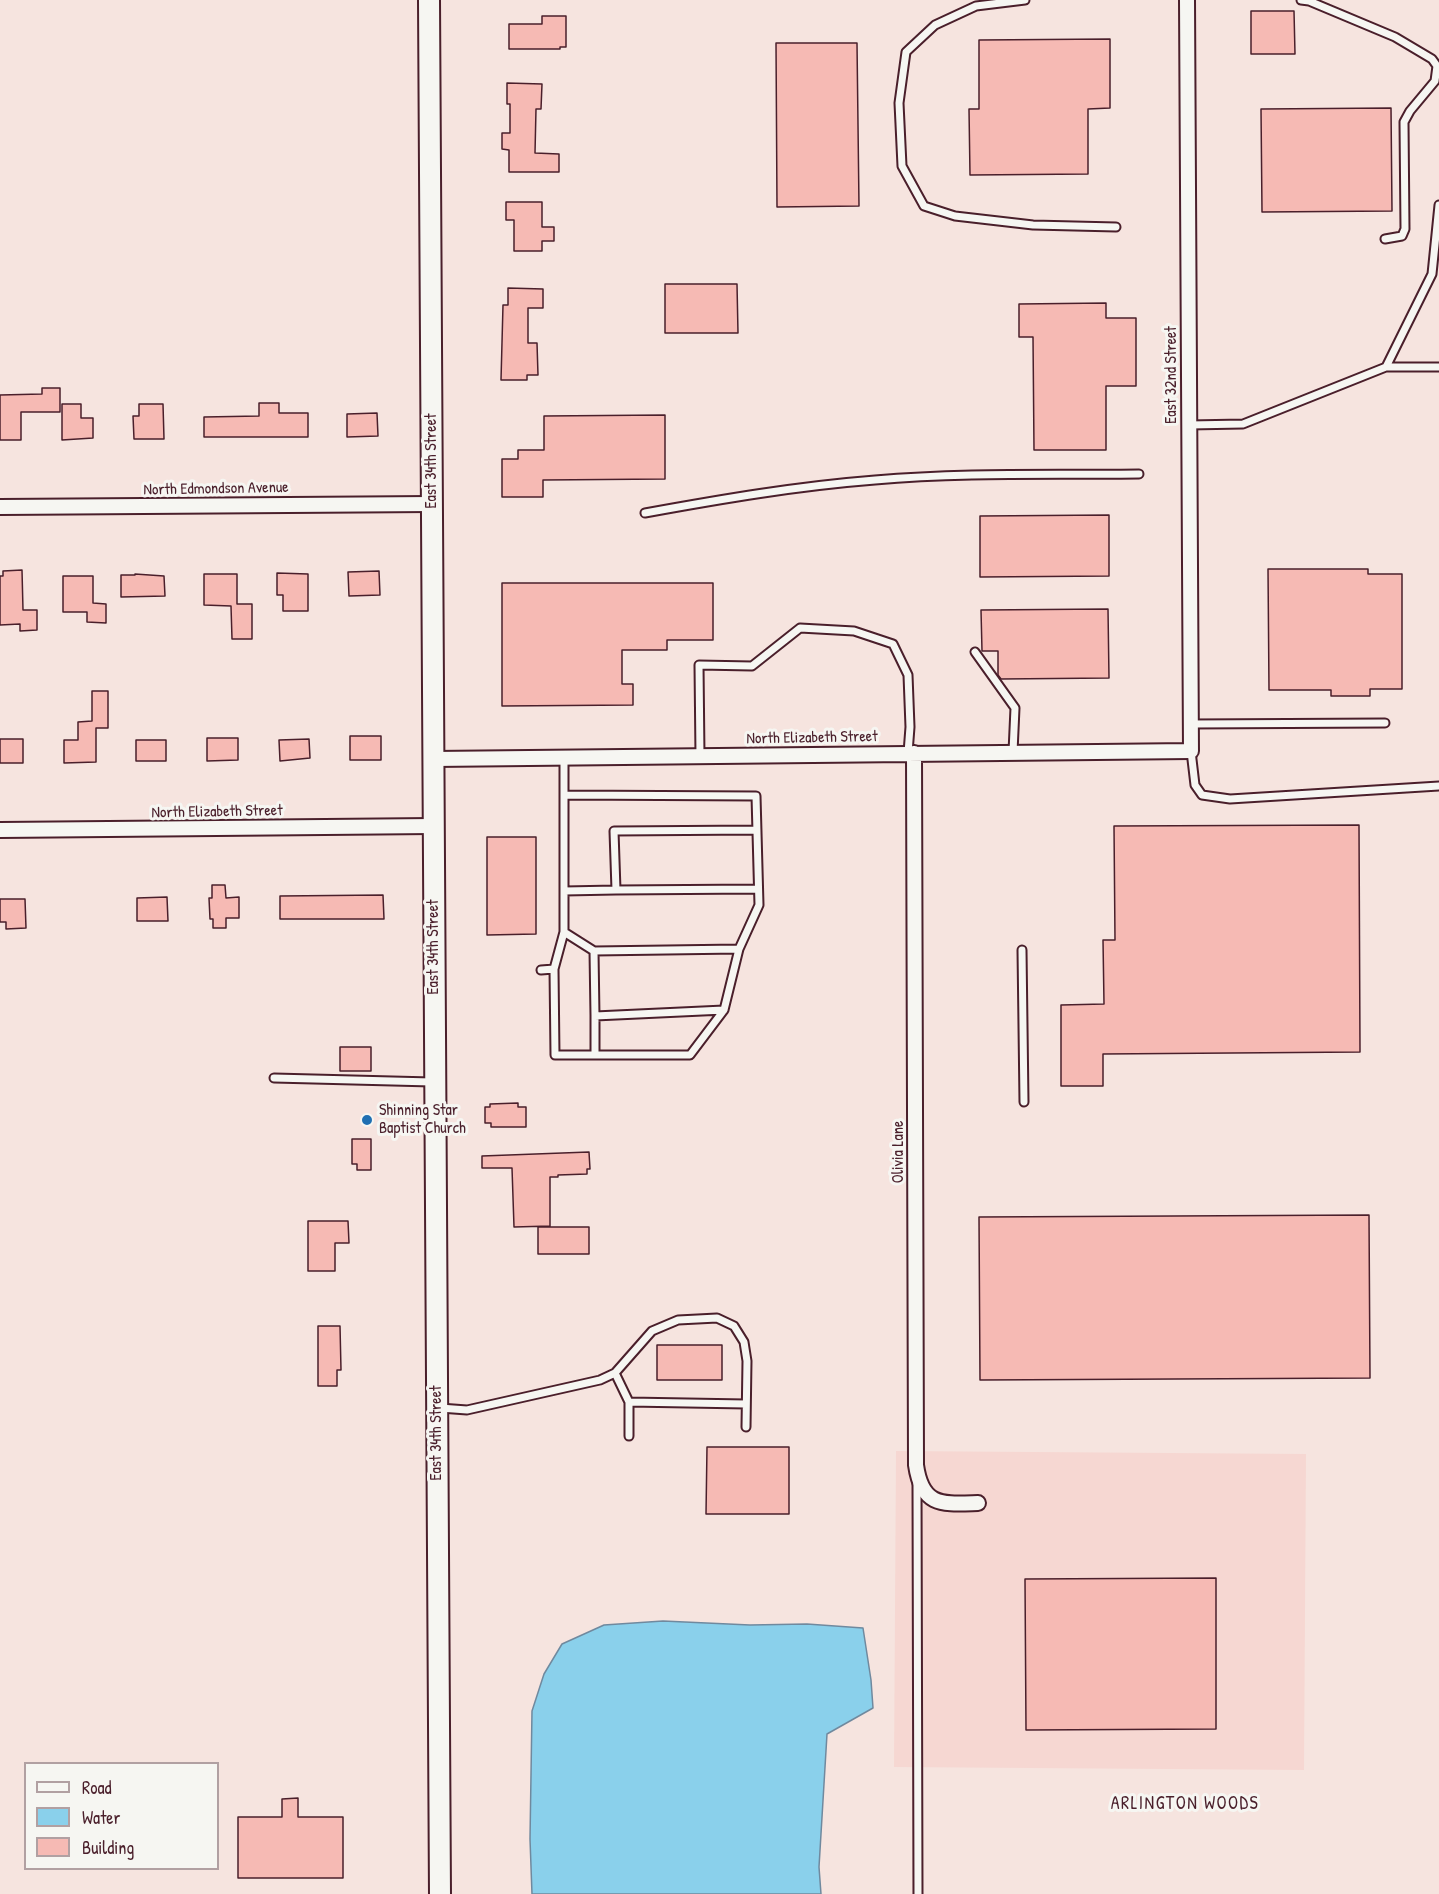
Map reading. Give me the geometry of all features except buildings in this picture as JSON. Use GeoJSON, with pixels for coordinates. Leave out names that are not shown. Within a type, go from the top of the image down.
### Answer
{"type":"FeatureCollection","features":[{"type":"Feature","properties":{"kind":"main road","name":"East 34th Street"},"geometry":{"type":"LineString","coordinates":[[429,0],[440,1894]]}},
{"type":"Feature","properties":{"kind":"street","name":"East 32nd Street"},"geometry":{"type":"LineString","coordinates":[[1187,0],[1191,751]]}},
{"type":"Feature","properties":{"kind":"street","name":"North Edmondson Avenue"},"geometry":{"type":"LineString","coordinates":[[0,507],[432,504]]}},
{"type":"Feature","properties":{"kind":"street","name":"North Elizabeth Street"},"geometry":{"type":"LineString","coordinates":[[434,759],[1191,751]]}},
{"type":"Feature","properties":{"kind":"street","name":"Olivia Lane"},"geometry":{"type":"LineString","coordinates":[[911,753],[917,1478]]}},
{"type":"Feature","properties":{"kind":"street","name":"North Elizabeth Street"},"geometry":{"type":"LineString","coordinates":[[0,830],[434,826]]}},
{"type":"Feature","properties":{"kind":"street"},"geometry":{"type":"LineString","coordinates":[[917,1478],[922,1489],[940,1502],[978,1503]]}},
{"type":"Feature","properties":{"kind":"lane"},"geometry":{"type":"LineString","coordinates":[[1025,0],[976,6],[935,25],[906,52],[899,102],[902,166],[924,206],[955,216],[1033,225],[1116,227]]}},
{"type":"Feature","properties":{"kind":"lane"},"geometry":{"type":"LineString","coordinates":[[1301,0],[1309,1],[1395,37],[1432,59],[1438,66],[1435,81],[1410,111],[1404,122],[1405,229],[1401,236],[1385,239]]}},
{"type":"Feature","properties":{"kind":"lane"},"geometry":{"type":"LineString","coordinates":[[1386,367],[1432,274],[1439,205]]}},
{"type":"Feature","properties":{"kind":"lane"},"geometry":{"type":"LineString","coordinates":[[1189,425],[1243,424],[1386,367],[1439,367]]}},
{"type":"Feature","properties":{"kind":"lane"},"geometry":{"type":"LineString","coordinates":[[645,513],[753,494],[876,480],[971,475],[1139,474]]}},
{"type":"Feature","properties":{"kind":"lane"},"geometry":{"type":"LineString","coordinates":[[700,756],[699,665],[752,666],[800,628],[854,630],[893,644],[908,675],[911,753]]}},
{"type":"Feature","properties":{"kind":"lane"},"geometry":{"type":"LineString","coordinates":[[975,652],[1015,708],[1013,752]]}},
{"type":"Feature","properties":{"kind":"lane"},"geometry":{"type":"LineString","coordinates":[[1191,724],[1386,723]]}},
{"type":"Feature","properties":{"kind":"lane"},"geometry":{"type":"LineString","coordinates":[[1191,751],[1195,785],[1202,795],[1230,799],[1439,786]]}},
{"type":"Feature","properties":{"kind":"lane"},"geometry":{"type":"LineString","coordinates":[[564,758],[564,795],[564,891],[564,932],[554,969],[555,1055],[690,1055],[724,1010],[739,949],[759,905],[756,796],[564,795]]}},
{"type":"Feature","properties":{"kind":"lane"},"geometry":{"type":"LineString","coordinates":[[616,890],[614,831],[757,830]]}},
{"type":"Feature","properties":{"kind":"lane"},"geometry":{"type":"LineString","coordinates":[[564,891],[758,889]]}},
{"type":"Feature","properties":{"kind":"lane"},"geometry":{"type":"LineString","coordinates":[[564,932],[594,951],[739,949]]}},
{"type":"Feature","properties":{"kind":"lane"},"geometry":{"type":"LineString","coordinates":[[1022,950],[1024,1102]]}},
{"type":"Feature","properties":{"kind":"lane"},"geometry":{"type":"LineString","coordinates":[[594,951],[595,1055]]}},
{"type":"Feature","properties":{"kind":"lane"},"geometry":{"type":"LineString","coordinates":[[542,970],[554,969]]}},
{"type":"Feature","properties":{"kind":"lane"},"geometry":{"type":"LineString","coordinates":[[596,1016],[724,1010]]}},
{"type":"Feature","properties":{"kind":"lane"},"geometry":{"type":"LineString","coordinates":[[274,1078],[435,1082]]}},
{"type":"Feature","properties":{"kind":"lane"},"geometry":{"type":"LineString","coordinates":[[437,1408],[467,1410],[600,1380],[615,1373],[652,1331],[678,1320],[717,1318],[734,1326],[744,1342],[747,1361],[746,1427]]}},
{"type":"Feature","properties":{"kind":"lane"},"geometry":{"type":"LineString","coordinates":[[615,1373],[629,1402],[629,1436]]}},
{"type":"Feature","properties":{"kind":"lane"},"geometry":{"type":"LineString","coordinates":[[629,1402],[746,1404]]}},
{"type":"Feature","properties":{"kind":"lane"},"geometry":{"type":"LineString","coordinates":[[917,1478],[918,1894]]}},
{"type":"Feature","properties":{"kind":"shaded area"},"geometry":{"type":"Polygon","coordinates":[[[896,1451],[1306,1454],[1304,1770],[894,1767],[896,1451]]]}},
{"type":"Feature","properties":{"kind":"water"},"geometry":{"type":"Polygon","coordinates":[[[663,1621],[750,1625],[807,1624],[863,1628],[873,1708],[827,1734],[819,1867],[821,1894],[532,1894],[530,1839],[532,1711],[544,1674],[562,1644],[604,1625],[663,1621]]]}},
{"type":"Feature","properties":{"kind":"place","name":"Shinning Star Baptist Church"},"geometry":{"type":"Point","coordinates":[367,1120]}},
{"type":"Feature","properties":{"kind":"district","name":"ARLINGTON WOODS"},"geometry":{"type":"Point","coordinates":[1185,1804]}}]}
